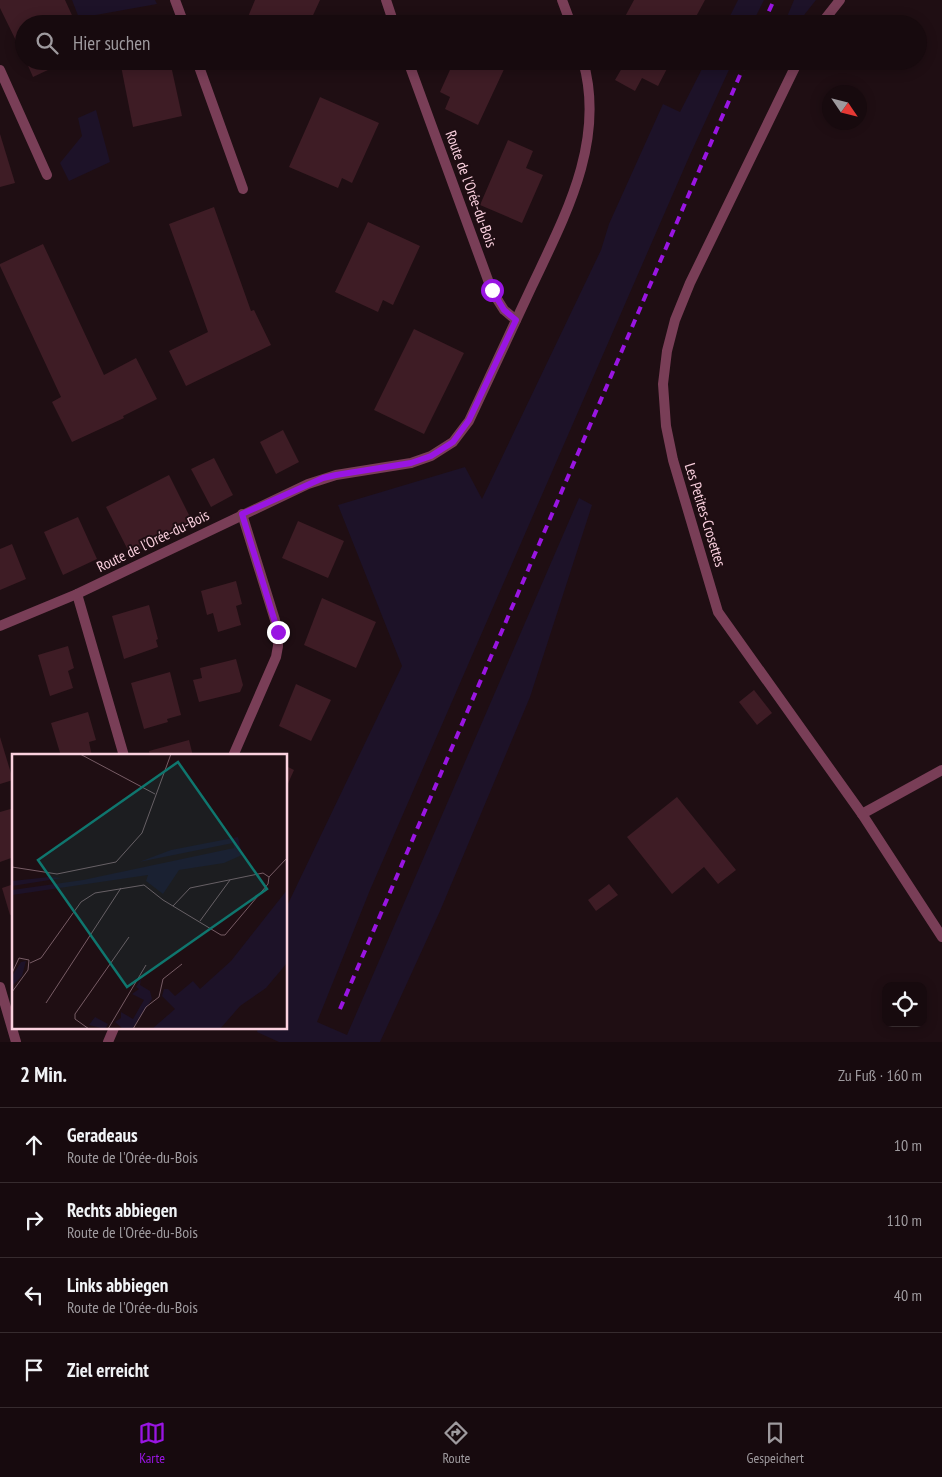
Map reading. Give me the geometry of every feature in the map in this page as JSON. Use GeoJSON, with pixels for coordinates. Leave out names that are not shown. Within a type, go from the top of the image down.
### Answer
{"type":"FeatureCollection","features":[{"type":"Feature","properties":{"kind":"street"},"geometry":{"type":"LineString","coordinates":[[175,0],[181,15]]}},
{"type":"Feature","properties":{"kind":"street"},"geometry":{"type":"LineString","coordinates":[[386,0],[391,15]]}},
{"type":"Feature","properties":{"kind":"street"},"geometry":{"type":"LineString","coordinates":[[562,0],[568,15]]}},
{"type":"Feature","properties":{"kind":"street"},"geometry":{"type":"LineString","coordinates":[[828,15],[840,0]]}},
{"type":"Feature","properties":{"kind":"street"},"geometry":{"type":"LineString","coordinates":[[0,70],[47,175]]}},
{"type":"Feature","properties":{"kind":"street"},"geometry":{"type":"LineString","coordinates":[[200,70],[244,189]]}},
{"type":"Feature","properties":{"kind":"street","name":"Route de l'Orée-du-Bois"},"geometry":{"type":"LineString","coordinates":[[411,70],[492,290],[504,310],[516,320]]}},
{"type":"Feature","properties":{"kind":"street","name":"Route de l'Orée-du-Bois"},"geometry":{"type":"LineString","coordinates":[[0,626],[77,594],[242,514],[323,478],[411,463],[431,456],[453,442],[469,420],[565,214],[582,168],[590,104],[585,70]]}},
{"type":"Feature","properties":{"kind":"street","name":"Les Petites-Crosettes"},"geometry":{"type":"LineString","coordinates":[[794,70],[690,283],[675,320],[667,351],[663,384],[666,426],[673,460],[718,612],[862,814],[942,937]]}},
{"type":"Feature","properties":{"kind":"street"},"geometry":{"type":"LineString","coordinates":[[234,754],[272,668],[278,646],[278,632],[275,620],[242,514]]}},
{"type":"Feature","properties":{"kind":"street"},"geometry":{"type":"LineString","coordinates":[[77,594],[123,754]]}},
{"type":"Feature","properties":{"kind":"street"},"geometry":{"type":"LineString","coordinates":[[862,814],[942,770]]}},
{"type":"Feature","properties":{"kind":"street"},"geometry":{"type":"LineString","coordinates":[[0,987],[12,1028]]}},
{"type":"Feature","properties":{"kind":"street"},"geometry":{"type":"LineString","coordinates":[[108,1042],[113,1030]]}},
{"type":"Feature","properties":{"kind":"shaded area"},"geometry":{"type":"Polygon","coordinates":[[[72,0],[155,0],[157,4],[96,15],[78,15],[72,0]]]}},
{"type":"Feature","properties":{"kind":"shaded area"},"geometry":{"type":"Polygon","coordinates":[[[738,0],[764,0],[756,15],[730,15],[738,0]]]}},
{"type":"Feature","properties":{"kind":"shaded area"},"geometry":{"type":"Polygon","coordinates":[[[794,0],[816,0],[804,15],[788,15],[794,0]]]}},
{"type":"Feature","properties":{"kind":"shaded area"},"geometry":{"type":"Polygon","coordinates":[[[701,70],[729,70],[689,157],[370,890],[317,1022],[347,1035],[579,498],[592,505],[530,697],[440,911],[380,1042],[279,1042],[257,1032],[258,1030],[288,1030],[288,904],[402,666],[338,505],[465,467],[482,499],[601,250],[609,224],[663,104],[680,112],[701,70]]]}},
{"type":"Feature","properties":{"kind":"shaded area"},"geometry":{"type":"Polygon","coordinates":[[[96,110],[110,162],[69,181],[60,163],[82,136],[78,118],[96,110]]]}},
{"type":"Feature","properties":{"kind":"building"},"geometry":{"type":"Polygon","coordinates":[[[0,0],[65,0],[72,15],[15,15],[15,39],[0,8],[0,0]]]}},
{"type":"Feature","properties":{"kind":"building"},"geometry":{"type":"Polygon","coordinates":[[[255,0],[320,0],[313,15],[249,15],[255,0]]]}},
{"type":"Feature","properties":{"kind":"building"},"geometry":{"type":"Polygon","coordinates":[[[634,0],[705,0],[697,15],[626,15],[634,0]]]}},
{"type":"Feature","properties":{"kind":"building"},"geometry":{"type":"Polygon","coordinates":[[[30,70],[48,70],[33,77],[30,70]]]}},
{"type":"Feature","properties":{"kind":"building"},"geometry":{"type":"Polygon","coordinates":[[[122,70],[172,70],[182,116],[133,127],[122,70]]]}},
{"type":"Feature","properties":{"kind":"building"},"geometry":{"type":"Polygon","coordinates":[[[450,70],[504,70],[478,125],[445,109],[450,97],[440,92],[450,70]]]}},
{"type":"Feature","properties":{"kind":"building"},"geometry":{"type":"Polygon","coordinates":[[[621,70],[666,70],[658,86],[642,78],[635,91],[615,80],[621,70]]]}},
{"type":"Feature","properties":{"kind":"building"},"geometry":{"type":"Polygon","coordinates":[[[320,97],[379,123],[352,183],[342,178],[338,188],[289,167],[320,97]]]}},
{"type":"Feature","properties":{"kind":"building"},"geometry":{"type":"Polygon","coordinates":[[[0,134],[15,183],[0,187],[0,134]]]}},
{"type":"Feature","properties":{"kind":"building"},"geometry":{"type":"Polygon","coordinates":[[[508,140],[533,151],[526,168],[543,175],[522,223],[480,205],[508,140]]]}},
{"type":"Feature","properties":{"kind":"building"},"geometry":{"type":"Polygon","coordinates":[[[214,207],[251,311],[254,310],[271,345],[186,386],[169,351],[208,332],[169,224],[214,207]]]}},
{"type":"Feature","properties":{"kind":"building"},"geometry":{"type":"Polygon","coordinates":[[[368,222],[420,246],[393,305],[383,300],[378,312],[335,292],[368,222]]]}},
{"type":"Feature","properties":{"kind":"building"},"geometry":{"type":"Polygon","coordinates":[[[43,244],[104,375],[136,358],[157,399],[123,416],[124,418],[72,442],[52,402],[61,397],[0,266],[0,264],[43,244]]]}},
{"type":"Feature","properties":{"kind":"building"},"geometry":{"type":"Polygon","coordinates":[[[414,329],[464,353],[424,434],[374,410],[414,329]]]}},
{"type":"Feature","properties":{"kind":"building"},"geometry":{"type":"Polygon","coordinates":[[[283,430],[299,462],[276,474],[260,442],[283,430]]]}},
{"type":"Feature","properties":{"kind":"building"},"geometry":{"type":"Polygon","coordinates":[[[214,458],[233,495],[211,507],[191,469],[214,458]]]}},
{"type":"Feature","properties":{"kind":"building"},"geometry":{"type":"Polygon","coordinates":[[[169,475],[193,523],[130,554],[106,507],[169,475]]]}},
{"type":"Feature","properties":{"kind":"building"},"geometry":{"type":"Polygon","coordinates":[[[78,517],[97,559],[63,575],[44,532],[78,517]]]}},
{"type":"Feature","properties":{"kind":"building"},"geometry":{"type":"Polygon","coordinates":[[[298,521],[344,541],[328,578],[282,558],[298,521]]]}},
{"type":"Feature","properties":{"kind":"building"},"geometry":{"type":"Polygon","coordinates":[[[12,544],[26,579],[0,590],[0,549],[12,544]]]}},
{"type":"Feature","properties":{"kind":"building"},"geometry":{"type":"Polygon","coordinates":[[[236,581],[242,604],[236,606],[241,625],[218,632],[213,613],[207,615],[201,591],[236,581]]]}},
{"type":"Feature","properties":{"kind":"building"},"geometry":{"type":"Polygon","coordinates":[[[322,598],[376,622],[356,668],[304,645],[322,598]]]}},
{"type":"Feature","properties":{"kind":"building"},"geometry":{"type":"Polygon","coordinates":[[[149,605],[158,639],[156,640],[158,647],[124,659],[112,616],[149,605]]]}},
{"type":"Feature","properties":{"kind":"building"},"geometry":{"type":"Polygon","coordinates":[[[68,646],[74,668],[68,671],[73,688],[50,696],[38,655],[68,646]]]}},
{"type":"Feature","properties":{"kind":"building"},"geometry":{"type":"Polygon","coordinates":[[[236,659],[243,685],[240,692],[199,702],[193,680],[202,678],[200,668],[236,659]]]}},
{"type":"Feature","properties":{"kind":"building"},"geometry":{"type":"Polygon","coordinates":[[[170,672],[181,715],[167,719],[168,722],[144,729],[131,683],[170,672]]]}},
{"type":"Feature","properties":{"kind":"building"},"geometry":{"type":"Polygon","coordinates":[[[296,684],[331,700],[311,741],[279,726],[296,684]]]}},
{"type":"Feature","properties":{"kind":"building"},"geometry":{"type":"Polygon","coordinates":[[[754,690],[772,713],[757,725],[739,702],[754,690]]]}},
{"type":"Feature","properties":{"kind":"building"},"geometry":{"type":"Polygon","coordinates":[[[88,712],[96,740],[89,742],[92,754],[60,754],[51,723],[88,712]]]}},
{"type":"Feature","properties":{"kind":"building"},"geometry":{"type":"Polygon","coordinates":[[[0,737],[12,780],[0,784],[0,737]]]}},
{"type":"Feature","properties":{"kind":"building"},"geometry":{"type":"Polygon","coordinates":[[[189,740],[192,754],[150,754],[149,751],[189,740]]]}},
{"type":"Feature","properties":{"kind":"building"},"geometry":{"type":"Polygon","coordinates":[[[288,767],[294,770],[288,784],[288,767]]]}},
{"type":"Feature","properties":{"kind":"building"},"geometry":{"type":"Polygon","coordinates":[[[677,797],[736,870],[718,884],[704,867],[672,894],[627,837],[677,797]]]}},
{"type":"Feature","properties":{"kind":"building"},"geometry":{"type":"Polygon","coordinates":[[[12,809],[12,858],[0,862],[0,812],[12,809]]]}},
{"type":"Feature","properties":{"kind":"building"},"geometry":{"type":"Polygon","coordinates":[[[609,884],[618,895],[596,911],[588,900],[609,884]]]}},
{"type":"Feature","properties":{"kind":"building"},"geometry":{"type":"Polygon","coordinates":[[[12,885],[12,914],[10,915],[2,888],[12,885]]]}},
{"type":"Feature","properties":{"kind":"railway"},"geometry":{"type":"LineString","coordinates":[[767,15],[774,0]]}},
{"type":"Feature","properties":{"kind":"railway"},"geometry":{"type":"LineString","coordinates":[[340,1009],[742,70]]}},
{"type":"Feature","properties":{"kind":"route"},"geometry":{"type":"LineString","coordinates":[[278,632],[242,514],[323,478],[411,463],[431,456],[453,442],[469,420],[516,320],[504,310],[492,290]]}}]}
